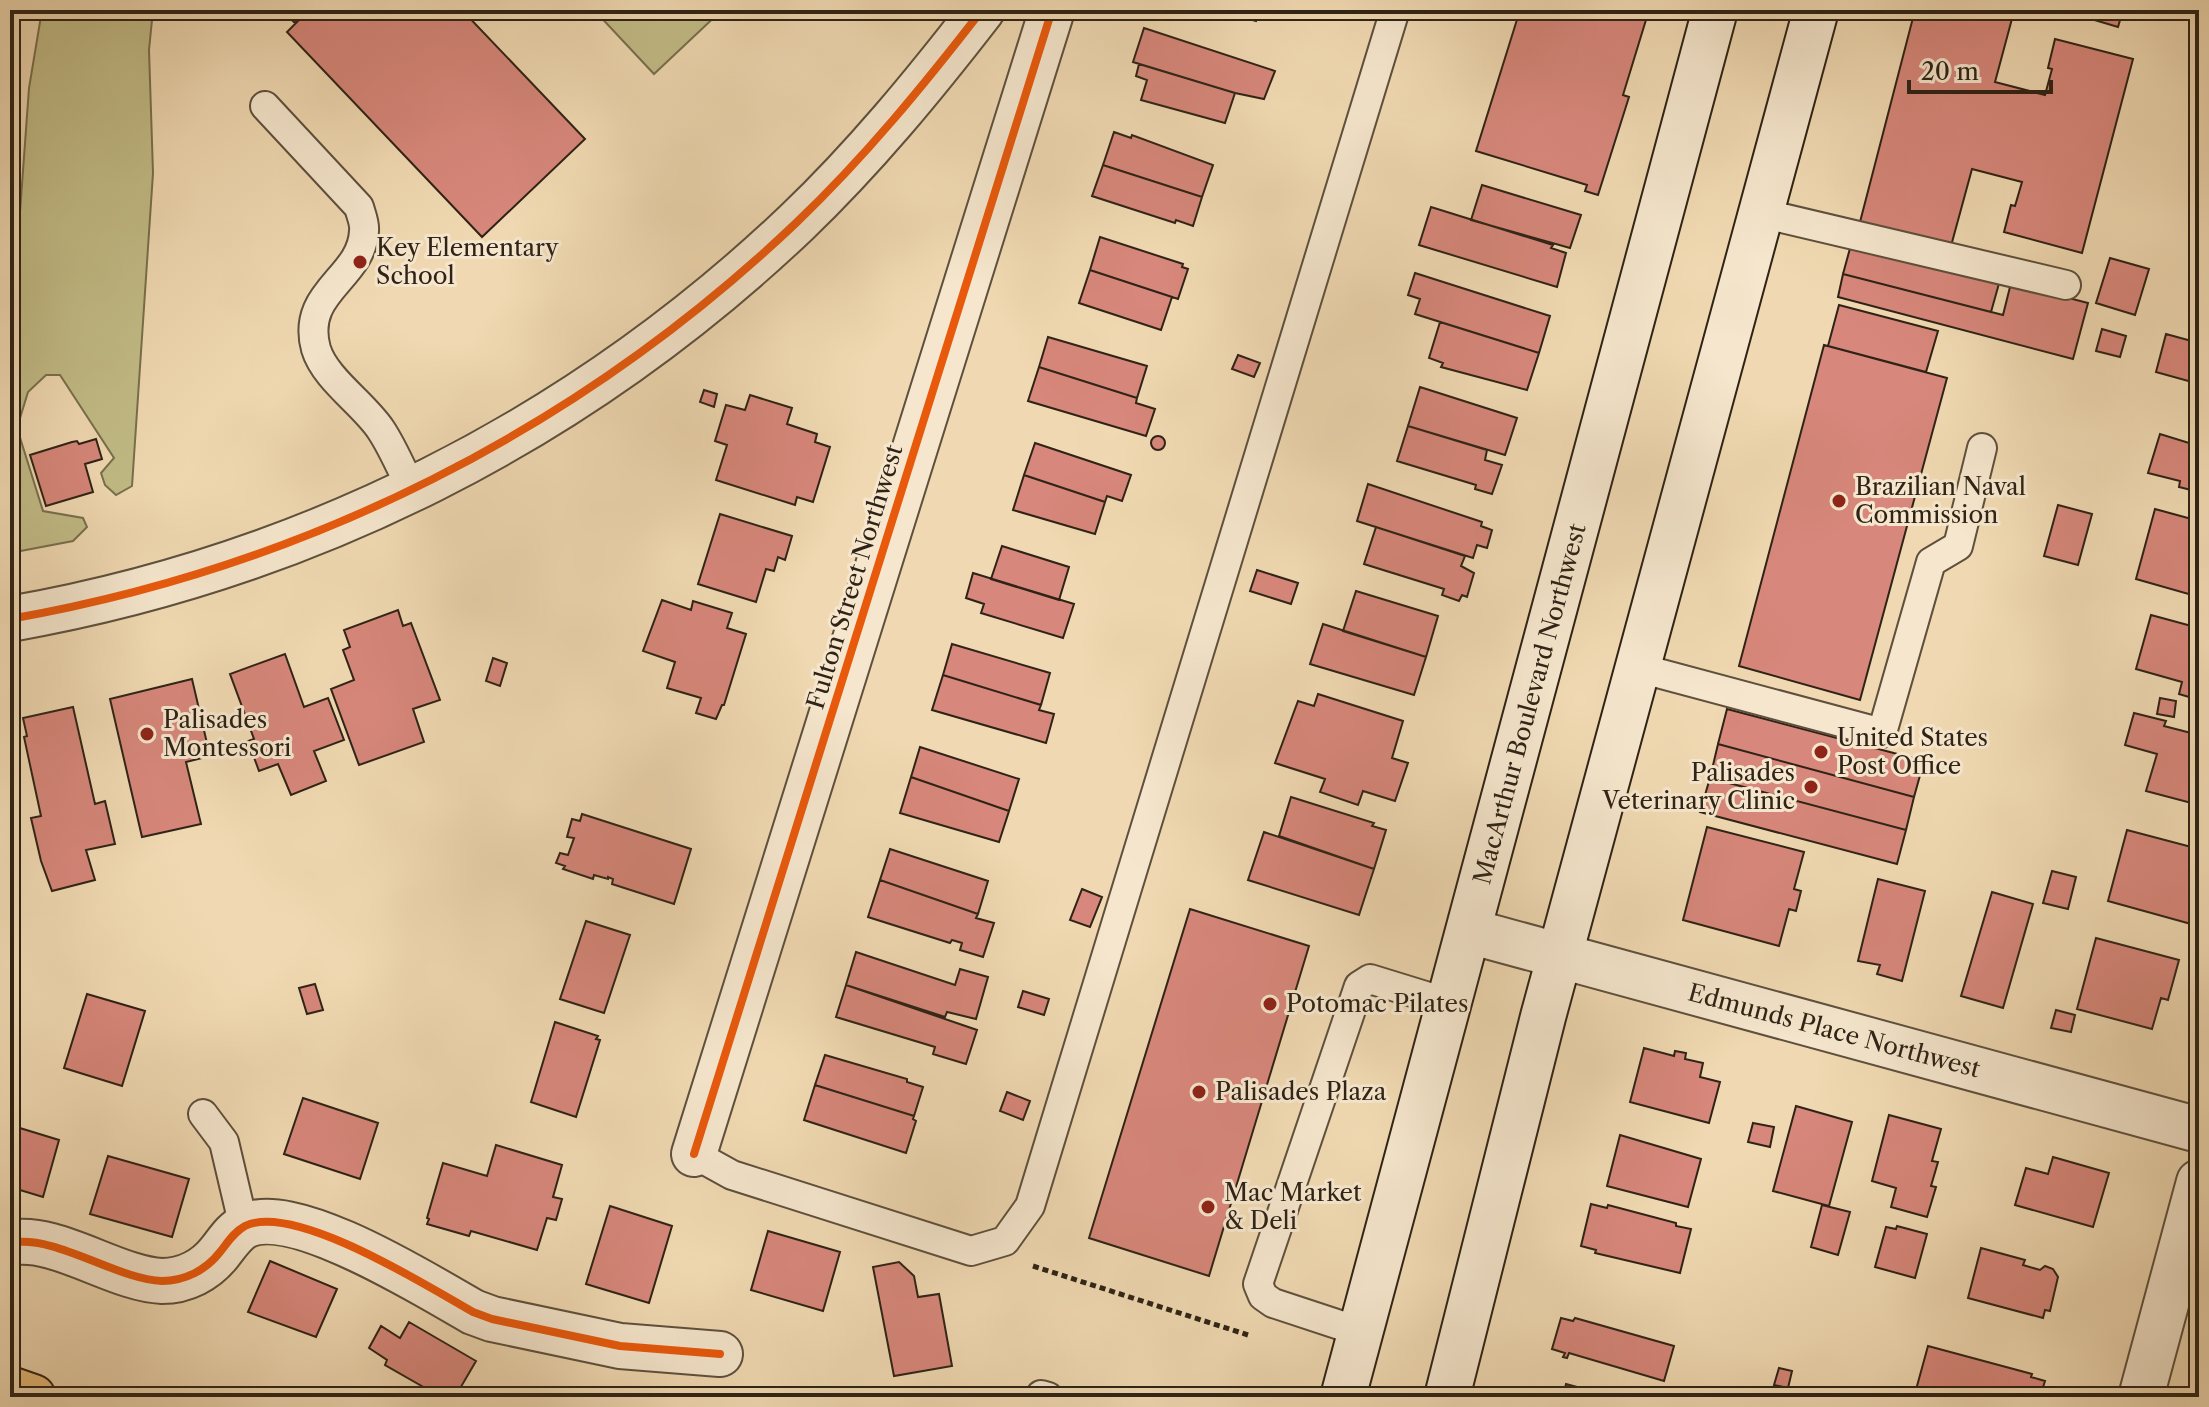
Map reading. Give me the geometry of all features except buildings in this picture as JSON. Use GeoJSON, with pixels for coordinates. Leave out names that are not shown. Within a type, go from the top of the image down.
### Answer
{"type":"FeatureCollection","features":[{"type":"Feature","properties":{"kind":"main road"},"geometry":{"type":"LineString","coordinates":[[10,1389],[33,1397]]}},
{"type":"Feature","properties":{"kind":"street"},"geometry":{"type":"LineString","coordinates":[[10,619],[128,595],[222,568],[331,527],[412,490],[506,439],[582,392],[659,339],[732,281],[797,222],[858,160],[917,93],[982,10]]}},
{"type":"Feature","properties":{"kind":"street","name":"Fulton Street Northwest"},"geometry":{"type":"LineString","coordinates":[[694,1154],[1052,10]]}},
{"type":"Feature","properties":{"kind":"street","name":"MacArthur Boulevard Northwest"},"geometry":{"type":"LineString","coordinates":[[1343,1397],[1715,10]]}},
{"type":"Feature","properties":{"kind":"street"},"geometry":{"type":"LineString","coordinates":[[1447,1397],[1559,956],[1816,10]]}},
{"type":"Feature","properties":{"kind":"street","name":"Edmunds Place Northwest"},"geometry":{"type":"LineString","coordinates":[[1469,931],[2199,1130]]}},
{"type":"Feature","properties":{"kind":"street"},"geometry":{"type":"LineString","coordinates":[[2141,1397],[2199,1182]]}},
{"type":"Feature","properties":{"kind":"street"},"geometry":{"type":"LineString","coordinates":[[10,1243],[29,1242],[135,1276],[178,1280],[208,1265],[230,1238],[244,1227],[261,1220],[280,1221],[314,1231],[377,1259],[473,1312],[512,1325],[620,1346],[720,1354]]}},
{"type":"Feature","properties":{"kind":"lane"},"geometry":{"type":"LineString","coordinates":[[694,1154],[732,1175],[971,1251],[1005,1241],[1030,1206],[1395,10]]}},
{"type":"Feature","properties":{"kind":"lane"},"geometry":{"type":"LineString","coordinates":[[265,106],[359,207],[365,228],[362,247],[351,266],[318,304],[314,328],[317,351],[328,370],[380,428],[412,490]]}},
{"type":"Feature","properties":{"kind":"lane"},"geometry":{"type":"LineString","coordinates":[[1761,213],[2066,285]]}},
{"type":"Feature","properties":{"kind":"lane"},"geometry":{"type":"LineString","coordinates":[[1639,668],[1882,733],[1931,562],[1958,546],[1982,448]]}},
{"type":"Feature","properties":{"kind":"lane"},"geometry":{"type":"LineString","coordinates":[[1361,1332],[1273,1303],[1263,1296],[1258,1284],[1359,986],[1370,979],[1448,1003]]}},
{"type":"Feature","properties":{"kind":"lane"},"geometry":{"type":"LineString","coordinates":[[203,1114],[224,1142],[244,1227]]}},
{"type":"Feature","properties":{"kind":"lane"},"geometry":{"type":"LineString","coordinates":[[1040,1397],[1048,1397]]}},
{"type":"Feature","properties":{"kind":"path"},"geometry":{"type":"LineString","coordinates":[[1005,1241],[1033,1266],[1252,1337]]}},
{"type":"Feature","properties":{"kind":"shaded area"},"geometry":{"type":"Polygon","coordinates":[[[42,10],[153,10],[149,50],[153,173],[132,486],[116,495],[105,485],[101,473],[114,458],[60,375],[46,375],[28,392],[17,428],[43,511],[83,518],[87,527],[73,541],[10,553],[10,216],[20,212],[29,88],[42,10]]]}},
{"type":"Feature","properties":{"kind":"shaded area"},"geometry":{"type":"Polygon","coordinates":[[[594,10],[722,10],[654,74],[594,10]]]}},
{"type":"Feature","properties":{"kind":"cycle path"},"geometry":{"type":"LineString","coordinates":[[10,619],[120,596],[227,564],[331,526],[432,480],[529,426],[622,365],[711,298],[796,223],[893,120],[982,10]]}},
{"type":"Feature","properties":{"kind":"cycle path"},"geometry":{"type":"LineString","coordinates":[[694,1154],[1052,10]]}},
{"type":"Feature","properties":{"kind":"cycle path"},"geometry":{"type":"LineString","coordinates":[[10,1243],[47,1245],[125,1273],[162,1281],[187,1277],[202,1269],[245,1226],[267,1222],[295,1226],[360,1250],[473,1312],[492,1319],[620,1346],[720,1354]]}},
{"type":"Feature","properties":{"kind":"place","name":"Key Elementary School"},"geometry":{"type":"Point","coordinates":[360,262]}},
{"type":"Feature","properties":{"kind":"place","name":"Brazilian Naval Commission"},"geometry":{"type":"Point","coordinates":[1839,501]}},
{"type":"Feature","properties":{"kind":"place","name":"Palisades Montessori"},"geometry":{"type":"Point","coordinates":[147,734]}},
{"type":"Feature","properties":{"kind":"place","name":"United States Post Office"},"geometry":{"type":"Point","coordinates":[1821,752]}},
{"type":"Feature","properties":{"kind":"place","name":"Palisades Veterinary Clinic"},"geometry":{"type":"Point","coordinates":[1811,787]}},
{"type":"Feature","properties":{"kind":"place","name":"Potomac Pilates"},"geometry":{"type":"Point","coordinates":[1270,1004]}},
{"type":"Feature","properties":{"kind":"place","name":"Palisades Plaza"},"geometry":{"type":"Point","coordinates":[1199,1092]}},
{"type":"Feature","properties":{"kind":"place","name":"Mac Market & Deli"},"geometry":{"type":"Point","coordinates":[1208,1207]}}]}
